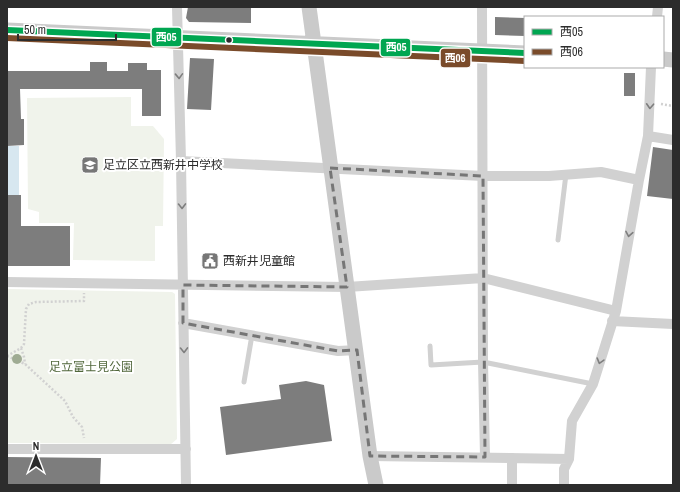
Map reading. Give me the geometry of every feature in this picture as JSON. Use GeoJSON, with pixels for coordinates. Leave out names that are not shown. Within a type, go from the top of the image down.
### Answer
{"type":"FeatureCollection","features":[{"type":"Feature","properties":{"kind":"street"},"geometry":{"type":"LineString","coordinates":[[177,7],[186,485]]}},
{"type":"Feature","properties":{"kind":"street"},"geometry":{"type":"LineString","coordinates":[[309,7],[330,168],[357,350],[370,456],[376,485]]}},
{"type":"Feature","properties":{"kind":"street"},"geometry":{"type":"LineString","coordinates":[[482,7],[483,362],[485,457]]}},
{"type":"Feature","properties":{"kind":"street"},"geometry":{"type":"LineString","coordinates":[[7,30],[524,53]]}},
{"type":"Feature","properties":{"kind":"street"},"geometry":{"type":"LineString","coordinates":[[564,485],[564,469],[569,458],[572,421],[594,384],[616,311],[638,180],[648,136],[652,68]]}},
{"type":"Feature","properties":{"kind":"street"},"geometry":{"type":"LineString","coordinates":[[648,136],[673,140]]}},
{"type":"Feature","properties":{"kind":"street"},"geometry":{"type":"LineString","coordinates":[[181,161],[483,176],[549,176],[601,172],[638,180]]}},
{"type":"Feature","properties":{"kind":"street"},"geometry":{"type":"LineString","coordinates":[[7,282],[347,287],[483,278],[616,311]]}},
{"type":"Feature","properties":{"kind":"street"},"geometry":{"type":"LineString","coordinates":[[612,321],[673,324]]}},
{"type":"Feature","properties":{"kind":"street"},"geometry":{"type":"LineString","coordinates":[[183,323],[338,351],[357,350]]}},
{"type":"Feature","properties":{"kind":"street"},"geometry":{"type":"LineString","coordinates":[[7,449],[186,449]]}},
{"type":"Feature","properties":{"kind":"street"},"geometry":{"type":"LineString","coordinates":[[370,456],[569,458]]}},
{"type":"Feature","properties":{"kind":"street"},"geometry":{"type":"LineString","coordinates":[[512,458],[512,485]]}},
{"type":"Feature","properties":{"kind":"lane"},"geometry":{"type":"LineString","coordinates":[[558,240],[566,174]]}},
{"type":"Feature","properties":{"kind":"lane"},"geometry":{"type":"LineString","coordinates":[[244,382],[252,335]]}},
{"type":"Feature","properties":{"kind":"lane"},"geometry":{"type":"LineString","coordinates":[[430,346],[431,365],[483,362],[594,384]]}},
{"type":"Feature","properties":{"kind":"path"},"geometry":{"type":"LineString","coordinates":[[7,356],[21,348],[24,344],[26,308],[29,304],[36,302],[84,301],[84,293]]}},
{"type":"Feature","properties":{"kind":"path"},"geometry":{"type":"LineString","coordinates":[[21,348],[25,364]]}},
{"type":"Feature","properties":{"kind":"path"},"geometry":{"type":"LineString","coordinates":[[7,356],[25,364],[67,404],[69,412],[84,431],[84,442]]}},
{"type":"Feature","properties":{"kind":"highlighted area"},"geometry":{"type":"Polygon","coordinates":[[[330,168],[483,176],[485,457],[370,456],[357,350],[338,351],[183,323],[183,285],[347,287],[330,168]]]}},
{"type":"Feature","properties":{"kind":"green space"},"geometry":{"type":"Polygon","coordinates":[[[131,97],[131,126],[153,126],[164,139],[163,226],[155,226],[155,261],[73,260],[74,223],[39,223],[39,212],[28,209],[27,98],[131,97]]]}},
{"type":"Feature","properties":{"kind":"green space","name":"足立富士見公園"},"geometry":{"type":"Polygon","coordinates":[[[7,289],[172,292],[175,294],[177,439],[171,444],[7,443],[7,289]]]}},
{"type":"Feature","properties":{"kind":"shaded area"},"geometry":{"type":"Polygon","coordinates":[[[7,146],[19,146],[19,195],[7,195],[7,146]]]}},
{"type":"Feature","properties":{"kind":"building"},"geometry":{"type":"Polygon","coordinates":[[[188,7],[251,7],[251,23],[189,22],[186,18],[188,7]]]}},
{"type":"Feature","properties":{"kind":"building"},"geometry":{"type":"Polygon","coordinates":[[[495,17],[524,18],[524,36],[495,35],[495,17]]]}},
{"type":"Feature","properties":{"kind":"building"},"geometry":{"type":"Polygon","coordinates":[[[190,58],[214,59],[211,110],[187,109],[190,58]]]}},
{"type":"Feature","properties":{"kind":"building"},"geometry":{"type":"Polygon","coordinates":[[[90,62],[107,62],[107,71],[128,71],[128,63],[147,63],[147,70],[161,70],[161,116],[142,116],[142,89],[20,89],[21,119],[24,119],[24,145],[7,146],[7,71],[90,71],[90,62]]]}},
{"type":"Feature","properties":{"kind":"building"},"geometry":{"type":"Polygon","coordinates":[[[624,73],[635,73],[635,96],[624,96],[624,73]]]}},
{"type":"Feature","properties":{"kind":"building"},"geometry":{"type":"Polygon","coordinates":[[[653,147],[673,150],[673,199],[647,196],[653,147]]]}},
{"type":"Feature","properties":{"kind":"building"},"geometry":{"type":"Polygon","coordinates":[[[7,195],[21,195],[21,226],[70,226],[70,266],[7,266],[7,195]]]}},
{"type":"Feature","properties":{"kind":"building"},"geometry":{"type":"Polygon","coordinates":[[[306,381],[324,385],[332,441],[226,455],[220,407],[281,399],[279,385],[306,381]]]}},
{"type":"Feature","properties":{"kind":"building"},"geometry":{"type":"Polygon","coordinates":[[[7,457],[101,458],[100,485],[7,485],[7,457]]]}},
{"type":"Feature","properties":{"kind":"transit line","name":"西05"},"geometry":{"type":"LineString","coordinates":[[7,30],[524,53]]}},
{"type":"Feature","properties":{"kind":"transit line","name":"西06"},"geometry":{"type":"LineString","coordinates":[[7,38],[524,61]]}},
{"type":"Feature","properties":{"kind":"place","name":"足立区立西新井中学校"},"geometry":{"type":"Point","coordinates":[90,165]}},
{"type":"Feature","properties":{"kind":"place","name":"西新井児童館"},"geometry":{"type":"Point","coordinates":[210,261]}}]}
